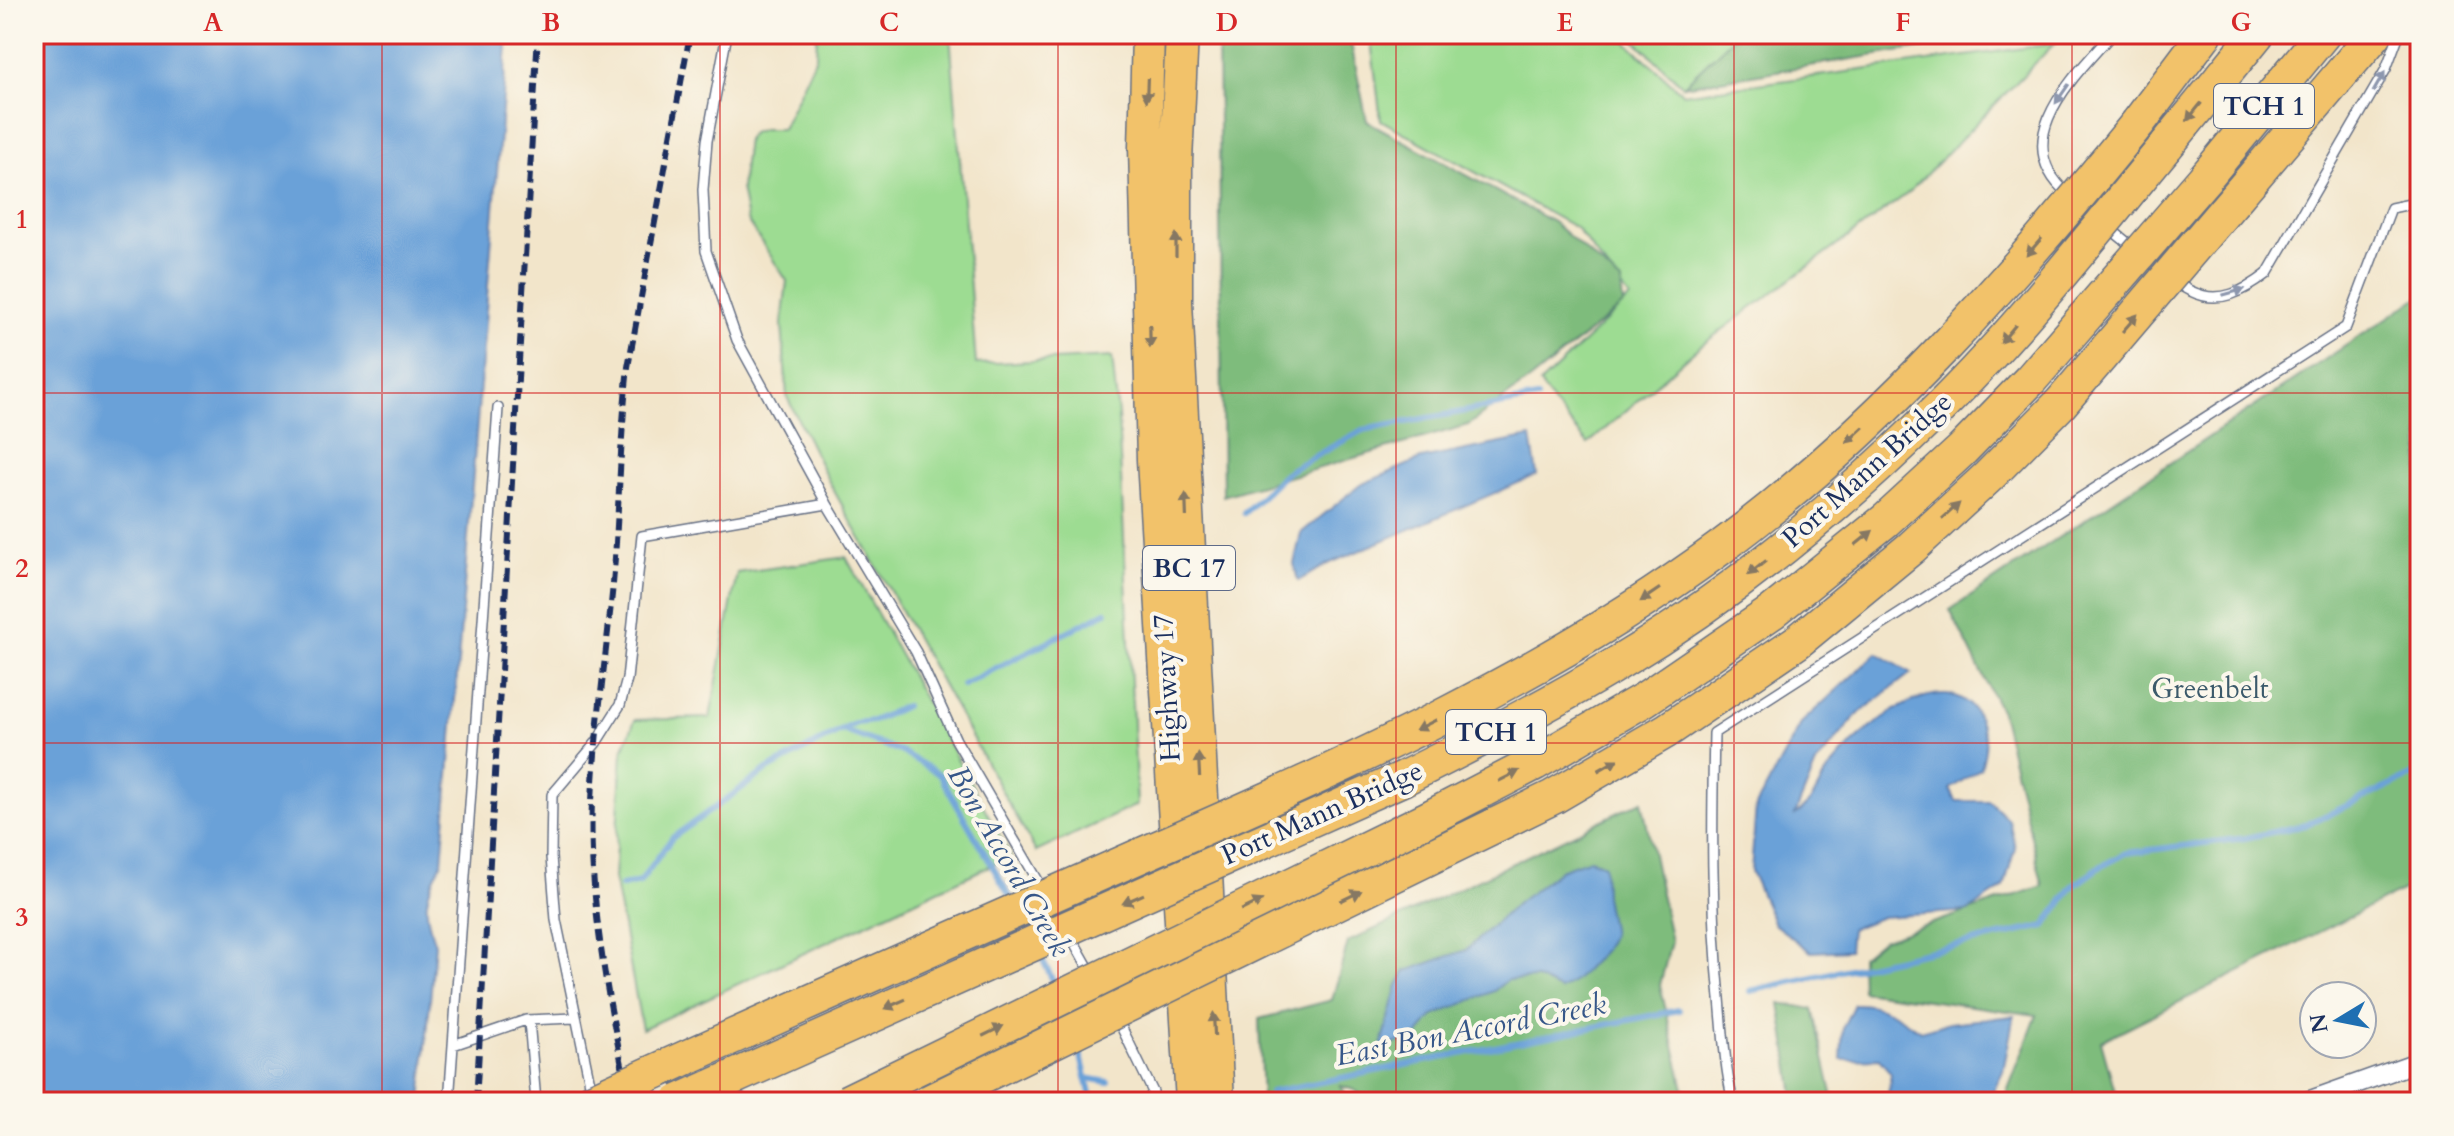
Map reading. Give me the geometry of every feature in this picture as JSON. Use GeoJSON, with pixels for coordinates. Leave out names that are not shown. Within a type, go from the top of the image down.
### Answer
{"type":"FeatureCollection","features":[{"type":"Feature","properties":{"kind":"highway","name":"Highway 17"},"geometry":{"type":"LineString","coordinates":[[1148,34],[1145,147],[1153,460],[1192,1102]]}},
{"type":"Feature","properties":{"kind":"highway","name":"Highway 17"},"geometry":{"type":"LineString","coordinates":[[1182,34],[1176,161],[1176,302],[1218,1102]]}},
{"type":"Feature","properties":{"kind":"highway"},"geometry":{"type":"LineString","coordinates":[[591,1102],[719,1041],[1388,744],[1497,689],[1599,630],[1721,548],[1843,447],[1965,326],[2138,123],[2205,34]]}},
{"type":"Feature","properties":{"kind":"highway","name":"Port Mann Bridge"},"geometry":{"type":"LineString","coordinates":[[678,1102],[1404,778],[1514,723],[1620,662],[1745,578],[1857,486],[1995,350],[2257,34]]}},
{"type":"Feature","properties":{"kind":"highway","name":"Port Mann Bridge"},"geometry":{"type":"LineString","coordinates":[[847,1102],[1360,852],[1535,763],[1645,699],[1772,612],[1886,520],[1962,450],[2031,379],[2205,178],[2323,34]]}},
{"type":"Feature","properties":{"kind":"highway"},"geometry":{"type":"LineString","coordinates":[[929,1102],[1553,797],[1666,731],[1797,642],[1911,548],[1989,476],[2061,403],[2375,34]]}},
{"type":"Feature","properties":{"kind":"street"},"geometry":{"type":"LineString","coordinates":[[2305,1102],[2420,1061]]}},
{"type":"Feature","properties":{"kind":"lane"},"geometry":{"type":"LineString","coordinates":[[727,34],[707,141],[703,190],[706,251],[737,340],[827,504],[916,652],[956,740],[1056,911]]}},
{"type":"Feature","properties":{"kind":"lane"},"geometry":{"type":"LineString","coordinates":[[2089,211],[2054,181],[2045,161],[2043,138],[2048,116],[2059,96],[2112,34]]}},
{"type":"Feature","properties":{"kind":"lane"},"geometry":{"type":"LineString","coordinates":[[2100,220],[2182,288],[2203,297],[2226,295],[2249,288],[2267,274],[2280,255],[2300,215],[2386,69],[2399,34]]}},
{"type":"Feature","properties":{"kind":"lane"},"geometry":{"type":"LineString","coordinates":[[1733,1102],[1722,1028],[1715,945],[1711,851],[1714,733],[2346,327],[2391,208],[2420,202]]}},
{"type":"Feature","properties":{"kind":"lane"},"geometry":{"type":"LineString","coordinates":[[449,1102],[498,408]]}},
{"type":"Feature","properties":{"kind":"lane"},"geometry":{"type":"LineString","coordinates":[[591,1102],[556,920],[551,857],[552,795],[596,743],[620,705],[627,679],[642,536],[827,504]]}},
{"type":"Feature","properties":{"kind":"lane"},"geometry":{"type":"LineString","coordinates":[[1064,924],[1102,990]]}},
{"type":"Feature","properties":{"kind":"lane"},"geometry":{"type":"LineString","coordinates":[[1110,1004],[1153,1092],[1147,1102]]}},
{"type":"Feature","properties":{"kind":"lane"},"geometry":{"type":"LineString","coordinates":[[453,1045],[529,1020],[575,1018]]}},
{"type":"Feature","properties":{"kind":"lane"},"geometry":{"type":"LineString","coordinates":[[529,1020],[536,1102]]}},
{"type":"Feature","properties":{"kind":"green space"},"geometry":{"type":"Polygon","coordinates":[[[817,34],[950,34],[976,364],[1112,357],[1118,415],[1137,805],[1036,852],[828,480],[787,397],[782,324],[787,281],[747,220],[741,188],[747,139],[751,133],[763,129],[782,129],[816,57],[817,34]]]}},
{"type":"Feature","properties":{"kind":"green space"},"geometry":{"type":"Polygon","coordinates":[[[1218,34],[1349,34],[1367,121],[1553,222],[1621,282],[1623,305],[1468,425],[1223,496],[1218,34]]]}},
{"type":"Feature","properties":{"kind":"green space"},"geometry":{"type":"Polygon","coordinates":[[[1370,34],[1618,34],[1683,94],[2054,44],[1908,193],[1695,350],[1588,444],[1540,384],[1630,298],[1576,228],[1381,120],[1370,34]]]}},
{"type":"Feature","properties":{"kind":"green space"},"geometry":{"type":"Polygon","coordinates":[[[1628,34],[1737,34],[1683,86],[1628,34]]]}},
{"type":"Feature","properties":{"kind":"green space"},"geometry":{"type":"Polygon","coordinates":[[[1737,34],[2009,34],[1683,86],[1737,34]]]}},
{"type":"Feature","properties":{"kind":"green space","name":"Greenbelt"},"geometry":{"type":"Polygon","coordinates":[[[2420,296],[2420,882],[2101,1041],[2118,1102],[2003,1102],[2037,1015],[1862,991],[1861,957],[1882,940],[2043,886],[2001,712],[1950,610],[2420,296]]]}},
{"type":"Feature","properties":{"kind":"green space"},"geometry":{"type":"Polygon","coordinates":[[[846,557],[1011,856],[642,1029],[614,878],[622,753],[635,720],[710,718],[737,573],[846,557]]]}},
{"type":"Feature","properties":{"kind":"green space"},"geometry":{"type":"Polygon","coordinates":[[[1642,801],[1671,942],[1660,985],[1687,1102],[1372,1102],[1354,1090],[1341,1086],[1349,1102],[1262,1102],[1259,1019],[1332,1000],[1348,942],[1642,801]]]}},
{"type":"Feature","properties":{"kind":"green space"},"geometry":{"type":"Polygon","coordinates":[[[1780,1003],[1813,1009],[1834,1102],[1795,1102],[1780,1003]]]}},
{"type":"Feature","properties":{"kind":"water"},"geometry":{"type":"Polygon","coordinates":[[[34,34],[508,34],[442,863],[427,902],[428,921],[435,944],[421,1102],[34,1102],[34,34]]]}},
{"type":"Feature","properties":{"kind":"water"},"geometry":{"type":"Polygon","coordinates":[[[1531,437],[1537,475],[1328,564],[1298,581],[1294,564],[1301,533],[1360,485],[1421,459],[1531,437]]]}},
{"type":"Feature","properties":{"kind":"water"},"geometry":{"type":"Polygon","coordinates":[[[1877,653],[1911,673],[1857,715],[1816,764],[1795,815],[1812,799],[1831,767],[1867,731],[1911,702],[1947,694],[1962,700],[1975,711],[1985,742],[1981,768],[1950,789],[1956,801],[1989,801],[2009,820],[2015,848],[2004,887],[1968,911],[1882,917],[1851,929],[1849,950],[1811,952],[1774,924],[1751,871],[1756,806],[1802,722],[1877,653]]]}},
{"type":"Feature","properties":{"kind":"water"},"geometry":{"type":"Polygon","coordinates":[[[1590,859],[1604,865],[1605,896],[1612,934],[1604,950],[1576,980],[1560,990],[1537,979],[1507,980],[1494,991],[1433,1016],[1418,1036],[1381,1048],[1398,985],[1406,971],[1466,950],[1560,870],[1590,859]]]}},
{"type":"Feature","properties":{"kind":"water"},"geometry":{"type":"Polygon","coordinates":[[[1854,1004],[1881,1008],[1920,1031],[1949,1023],[2014,1016],[2003,1071],[1988,1102],[1881,1102],[1888,1096],[1891,1073],[1879,1059],[1841,1060],[1843,1027],[1854,1004]]]}},
{"type":"Feature","properties":{"kind":"waterway"},"geometry":{"type":"LineString","coordinates":[[1244,513],[1288,471],[1363,430],[1537,398]]}},
{"type":"Feature","properties":{"kind":"waterway"},"geometry":{"type":"LineString","coordinates":[[963,685],[1106,612]]}},
{"type":"Feature","properties":{"kind":"waterway"},"geometry":{"type":"LineString","coordinates":[[842,730],[856,723],[873,721],[905,706]]}},
{"type":"Feature","properties":{"kind":"waterway","name":"Bon Accord Creek"},"geometry":{"type":"LineString","coordinates":[[621,886],[640,882],[672,838],[767,770],[842,730],[902,752],[939,774],[1012,900]]}},
{"type":"Feature","properties":{"kind":"waterway","name":"East Bon Accord Creek"},"geometry":{"type":"LineString","coordinates":[[1750,991],[2045,926],[2072,887],[2126,853],[2245,838],[2305,825],[2420,772]]}},
{"type":"Feature","properties":{"kind":"waterway","name":"Bon Accord Creek"},"geometry":{"type":"LineString","coordinates":[[1039,952],[1057,989]]}},
{"type":"Feature","properties":{"kind":"waterway","name":"East Bon Accord Creek"},"geometry":{"type":"LineString","coordinates":[[1271,1092],[1679,1010]]}},
{"type":"Feature","properties":{"kind":"waterway","name":"Bon Accord Creek"},"geometry":{"type":"LineString","coordinates":[[1077,1040],[1092,1101]]}},
{"type":"Feature","properties":{"kind":"waterway","name":"East Bon Accord Creek"},"geometry":{"type":"LineString","coordinates":[[1086,1078],[1108,1082]]}},
{"type":"Feature","properties":{"kind":"railway"},"geometry":{"type":"LineString","coordinates":[[476,1102],[538,34]]}},
{"type":"Feature","properties":{"kind":"railway"},"geometry":{"type":"LineString","coordinates":[[630,1102],[597,915],[593,877],[593,775],[613,584],[628,367],[690,34]]}}]}
